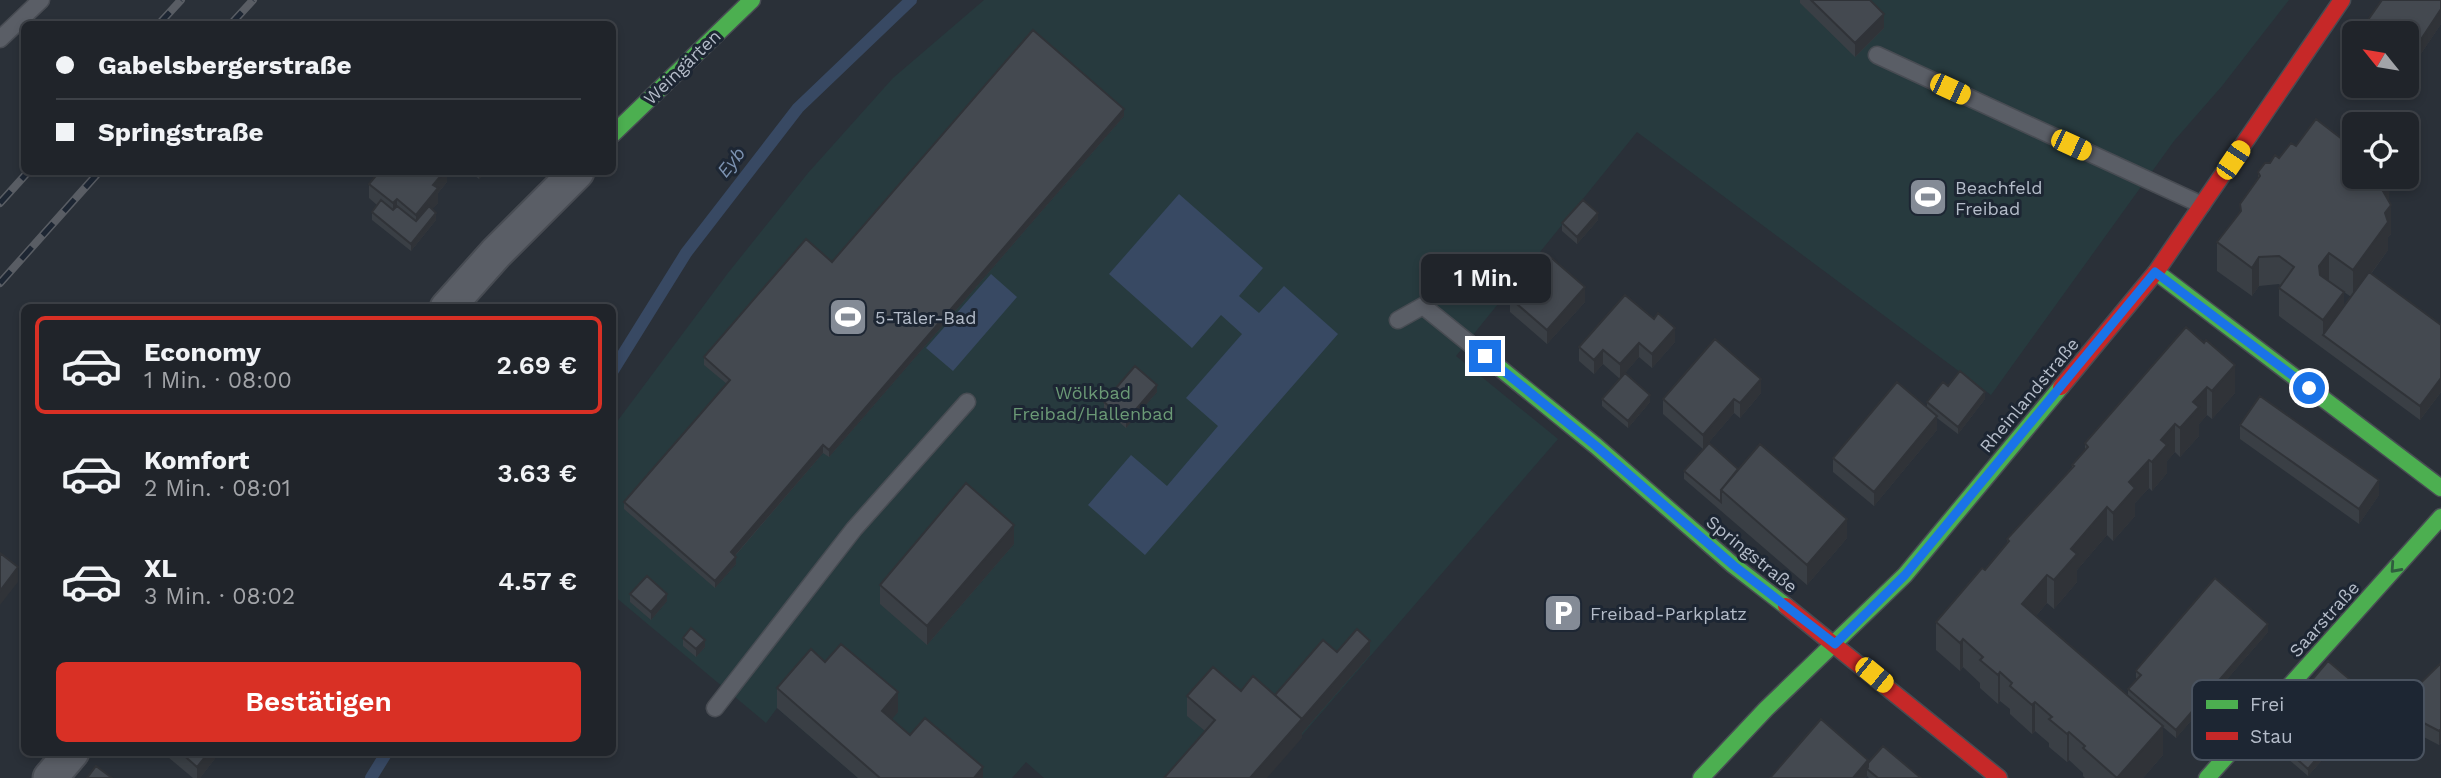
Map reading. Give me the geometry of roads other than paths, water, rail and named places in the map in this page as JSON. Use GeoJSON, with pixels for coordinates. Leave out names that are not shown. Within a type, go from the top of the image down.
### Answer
{"type":"FeatureCollection","features":[{"type":"Feature","properties":{"kind":"street","name":"Weingärten"},"geometry":{"type":"LineString","coordinates":[[616,131],[752,0]]}},
{"type":"Feature","properties":{"kind":"street","name":"Rheinlandstraße"},"geometry":{"type":"LineString","coordinates":[[1701,778],[1766,709],[1905,575],[2155,272],[2342,0]]}},
{"type":"Feature","properties":{"kind":"street"},"geometry":{"type":"LineString","coordinates":[[451,304],[496,253],[574,175]]}},
{"type":"Feature","properties":{"kind":"street"},"geometry":{"type":"LineString","coordinates":[[2155,272],[2441,488]]}},
{"type":"Feature","properties":{"kind":"street","name":"Springstraße"},"geometry":{"type":"LineString","coordinates":[[1485,356],[1596,446],[1733,565],[1999,778]]}},
{"type":"Feature","properties":{"kind":"street","name":"Saarstraße"},"geometry":{"type":"LineString","coordinates":[[2295,680],[2441,517]]}},
{"type":"Feature","properties":{"kind":"street"},"geometry":{"type":"LineString","coordinates":[[50,778],[69,756]]}},
{"type":"Feature","properties":{"kind":"street","name":"Saarstraße"},"geometry":{"type":"LineString","coordinates":[[2207,778],[2223,760]]}},
{"type":"Feature","properties":{"kind":"lane"},"geometry":{"type":"LineString","coordinates":[[0,39],[41,0]]}},
{"type":"Feature","properties":{"kind":"lane"},"geometry":{"type":"LineString","coordinates":[[1877,55],[2202,205]]}},
{"type":"Feature","properties":{"kind":"lane"},"geometry":{"type":"LineString","coordinates":[[1398,320],[1423,306],[1485,356]]}},
{"type":"Feature","properties":{"kind":"lane"},"geometry":{"type":"LineString","coordinates":[[715,708],[854,529],[967,402]]}},
{"type":"Feature","properties":{"kind":"water"},"geometry":{"type":"Polygon","coordinates":[[[1179,194],[1263,268],[1239,296],[1259,313],[1284,286],[1338,334],[1145,555],[1088,505],[1131,455],[1167,486],[1218,426],[1186,398],[1242,334],[1221,315],[1192,348],[1109,274],[1179,194]]]}},
{"type":"Feature","properties":{"kind":"water"},"geometry":{"type":"Polygon","coordinates":[[[991,274],[1017,297],[953,371],[926,348],[991,274]]]}},
{"type":"Feature","properties":{"kind":"waterway","name":"Eyb"},"geometry":{"type":"LineString","coordinates":[[616,366],[686,253],[798,108],[911,0]]}},
{"type":"Feature","properties":{"kind":"waterway","name":"Eyb"},"geometry":{"type":"LineString","coordinates":[[371,778],[385,756]]}},
{"type":"Feature","properties":{"kind":"railway"},"geometry":{"type":"LineString","coordinates":[[162,21],[181,0]]}},
{"type":"Feature","properties":{"kind":"railway"},"geometry":{"type":"LineString","coordinates":[[234,21],[253,0]]}},
{"type":"Feature","properties":{"kind":"railway"},"geometry":{"type":"LineString","coordinates":[[0,203],[25,175]]}},
{"type":"Feature","properties":{"kind":"railway"},"geometry":{"type":"LineString","coordinates":[[0,283],[96,175]]}},
{"type":"Feature","properties":{"kind":"place","name":"Beachfeld Freibad"},"geometry":{"type":"Point","coordinates":[1928,197]}},
{"type":"Feature","properties":{"kind":"place","name":"5-Täler-Bad"},"geometry":{"type":"Point","coordinates":[848,317]}},
{"type":"Feature","properties":{"kind":"place","name":"Freibad-Parkplatz"},"geometry":{"type":"Point","coordinates":[1563,613]}},
{"type":"Feature","properties":{"kind":"park label","name":"Wölkbad Freibad/Hallenbad"},"geometry":{"type":"Point","coordinates":[1093,402]}}]}
